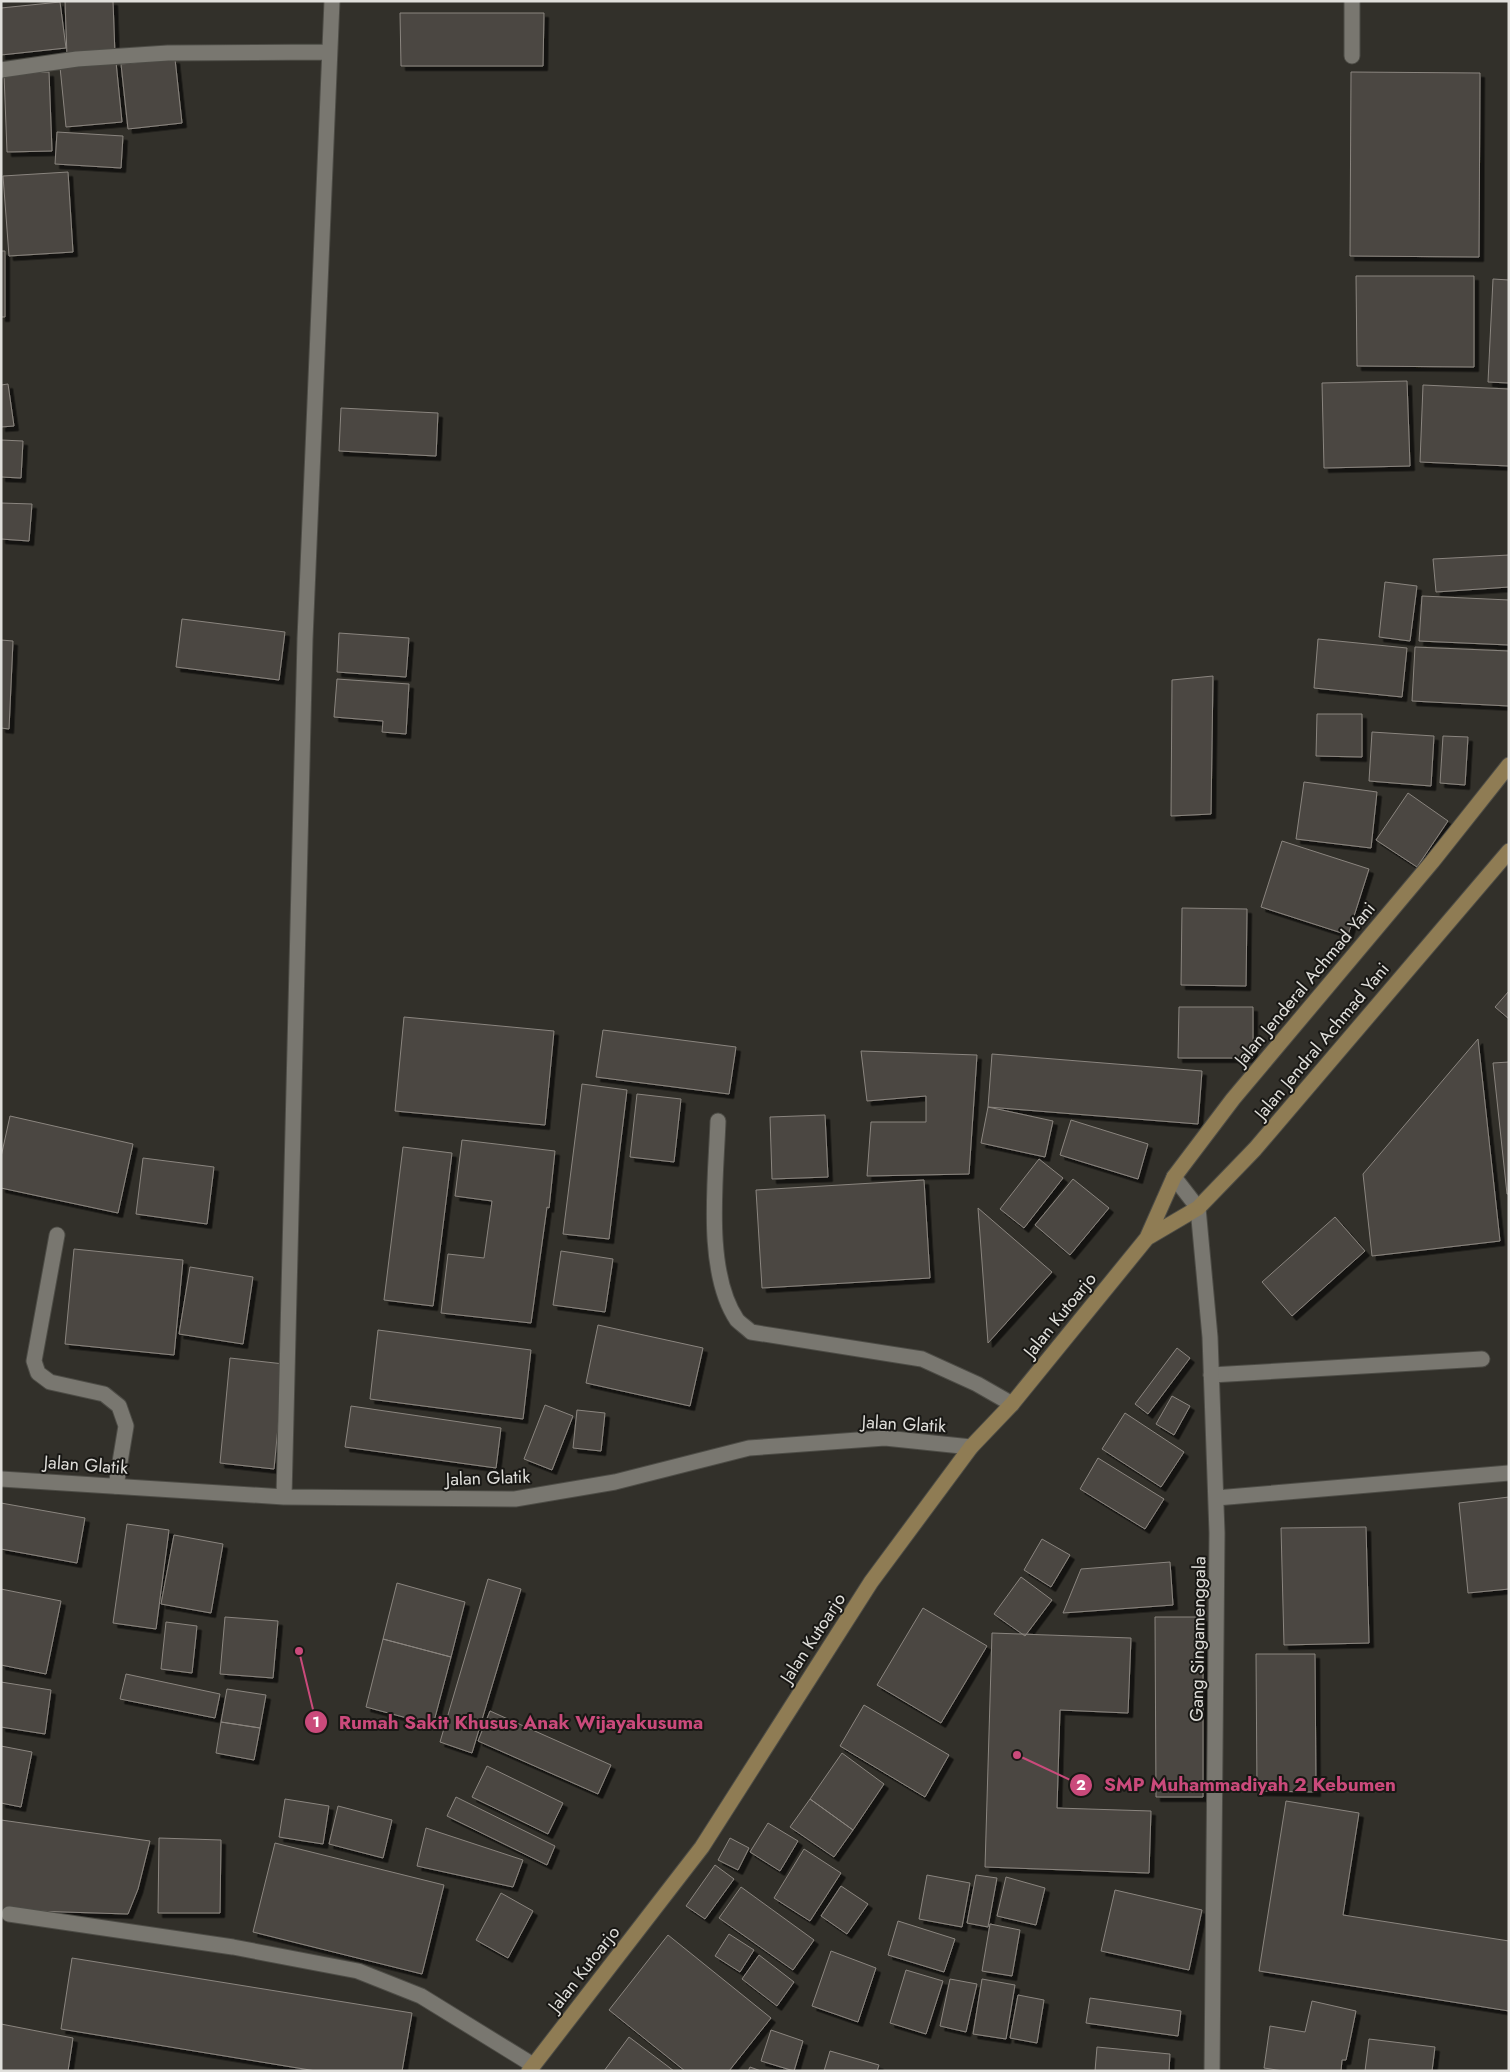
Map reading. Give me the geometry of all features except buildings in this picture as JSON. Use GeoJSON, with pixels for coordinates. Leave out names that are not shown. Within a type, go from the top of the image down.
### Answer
{"type":"FeatureCollection","features":[{"type":"Feature","properties":{"kind":"main road","name":"Jalan Jenderal Achmad Yani"},"geometry":{"type":"LineString","coordinates":[[1147,1238],[1174,1177],[1233,1099],[1432,862],[1509,765]]}},
{"type":"Feature","properties":{"kind":"main road","name":"Jalan Jendral Achmad Yani"},"geometry":{"type":"LineString","coordinates":[[1147,1238],[1198,1208],[1255,1149],[1509,851]]}},
{"type":"Feature","properties":{"kind":"main road","name":"Jalan Kutoarjo"},"geometry":{"type":"LineString","coordinates":[[531,2068],[702,1847],[871,1582],[971,1447],[1012,1404],[1147,1238]]}},
{"type":"Feature","properties":{"kind":"street"},"geometry":{"type":"LineString","coordinates":[[284,1497],[305,639],[332,1]]}},
{"type":"Feature","properties":{"kind":"street"},"geometry":{"type":"LineString","coordinates":[[1352,1],[1352,56]]}},
{"type":"Feature","properties":{"kind":"street"},"geometry":{"type":"LineString","coordinates":[[1,70],[77,59],[168,53],[329,52]]}},
{"type":"Feature","properties":{"kind":"street"},"geometry":{"type":"LineString","coordinates":[[718,1121],[715,1244],[724,1293],[738,1320],[752,1332],[922,1359],[977,1384],[1012,1404]]}},
{"type":"Feature","properties":{"kind":"street"},"geometry":{"type":"LineString","coordinates":[[1174,1177],[1198,1208]]}},
{"type":"Feature","properties":{"kind":"street","name":"Gang Singamenggala"},"geometry":{"type":"LineString","coordinates":[[1198,1208],[1210,1337],[1216,1498],[1212,2071]]}},
{"type":"Feature","properties":{"kind":"street"},"geometry":{"type":"LineString","coordinates":[[57,1235],[34,1361],[38,1373],[50,1382],[104,1394],[119,1406],[126,1426],[116,1486]]}},
{"type":"Feature","properties":{"kind":"street"},"geometry":{"type":"LineString","coordinates":[[1211,1375],[1482,1359]]}},
{"type":"Feature","properties":{"kind":"street","name":"Jalan Glatik"},"geometry":{"type":"LineString","coordinates":[[1,1479],[284,1497],[515,1499],[615,1482],[749,1448],[885,1438],[971,1447]]}},
{"type":"Feature","properties":{"kind":"street"},"geometry":{"type":"LineString","coordinates":[[1216,1498],[1509,1473]]}},
{"type":"Feature","properties":{"kind":"street"},"geometry":{"type":"LineString","coordinates":[[9,1914],[232,1947],[358,1971],[421,1996],[531,2068]]}},
{"type":"Feature","properties":{"kind":"place","name":"Rumah Sakit Khusus Anak Wijayakusuma"},"geometry":{"type":"Point","coordinates":[299,1651]}},
{"type":"Feature","properties":{"kind":"place","name":"SMP Muhammadiyah 2 Kebumen"},"geometry":{"type":"Point","coordinates":[1017,1755]}}]}
